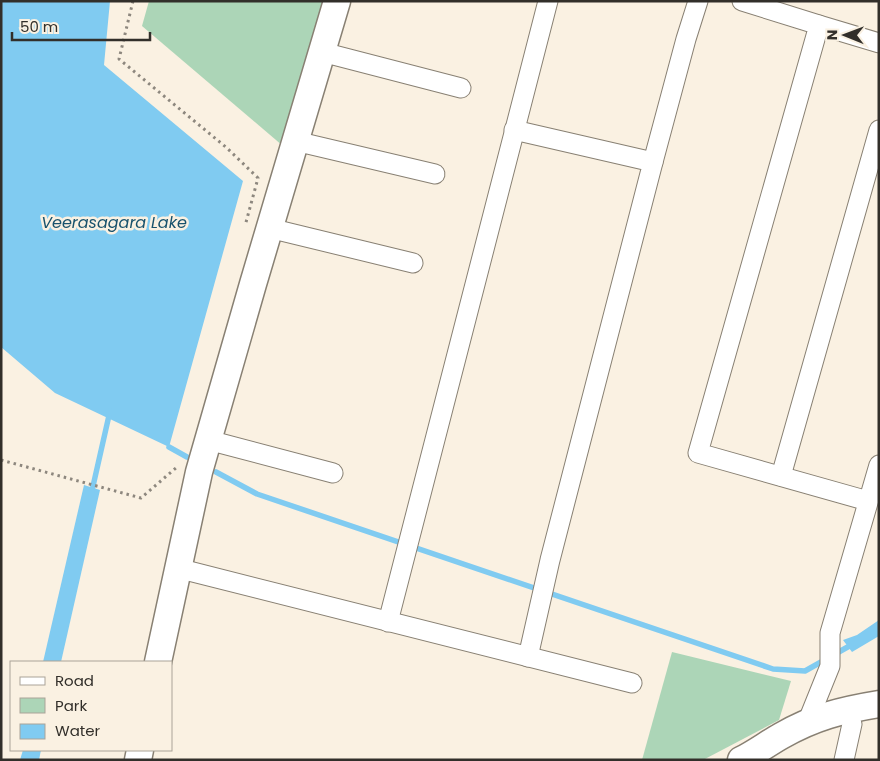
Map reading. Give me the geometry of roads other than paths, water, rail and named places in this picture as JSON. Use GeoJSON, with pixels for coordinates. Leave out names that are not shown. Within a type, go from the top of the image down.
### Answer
{"type":"FeatureCollection","features":[{"type":"Feature","properties":{"kind":"street"},"geometry":{"type":"LineString","coordinates":[[158,661],[177,568],[257,227],[295,141],[337,1]]}},
{"type":"Feature","properties":{"kind":"street"},"geometry":{"type":"LineString","coordinates":[[388,622],[548,1]]}},
{"type":"Feature","properties":{"kind":"street"},"geometry":{"type":"LineString","coordinates":[[528,657],[550,560],[653,162],[698,1]]}},
{"type":"Feature","properties":{"kind":"street"},"geometry":{"type":"LineString","coordinates":[[742,1],[879,43]]}},
{"type":"Feature","properties":{"kind":"street"},"geometry":{"type":"LineString","coordinates":[[819,25],[698,453],[868,501]]}},
{"type":"Feature","properties":{"kind":"street"},"geometry":{"type":"LineString","coordinates":[[322,52],[461,88]]}},
{"type":"Feature","properties":{"kind":"street"},"geometry":{"type":"LineString","coordinates":[[514,130],[653,162]]}},
{"type":"Feature","properties":{"kind":"street"},"geometry":{"type":"LineString","coordinates":[[781,476],[879,130]]}},
{"type":"Feature","properties":{"kind":"street"},"geometry":{"type":"LineString","coordinates":[[295,141],[435,174]]}},
{"type":"Feature","properties":{"kind":"street"},"geometry":{"type":"LineString","coordinates":[[257,227],[413,263]]}},
{"type":"Feature","properties":{"kind":"street"},"geometry":{"type":"LineString","coordinates":[[208,440],[334,473]]}},
{"type":"Feature","properties":{"kind":"street"},"geometry":{"type":"LineString","coordinates":[[808,723],[830,666],[830,633],[879,465]]}},
{"type":"Feature","properties":{"kind":"street"},"geometry":{"type":"LineString","coordinates":[[177,568],[632,683]]}},
{"type":"Feature","properties":{"kind":"street"},"geometry":{"type":"LineString","coordinates":[[741,760],[781,736],[808,723],[842,710],[879,704]]}},
{"type":"Feature","properties":{"kind":"street"},"geometry":{"type":"LineString","coordinates":[[771,760],[809,739],[852,724],[879,720]]}},
{"type":"Feature","properties":{"kind":"street"},"geometry":{"type":"LineString","coordinates":[[844,760],[852,724]]}},
{"type":"Feature","properties":{"kind":"water","name":"Veerasagara Lake"},"geometry":{"type":"Polygon","coordinates":[[[1,1],[110,1],[104,65],[243,181],[169,447],[55,393],[1,347],[1,1]]]}},
{"type":"Feature","properties":{"kind":"water"},"geometry":{"type":"Polygon","coordinates":[[[84,485],[100,490],[61,661],[43,661],[84,485]]]}},
{"type":"Feature","properties":{"kind":"water"},"geometry":{"type":"Polygon","coordinates":[[[879,620],[879,636],[852,652],[843,640],[857,635],[879,620]]]}},
{"type":"Feature","properties":{"kind":"water"},"geometry":{"type":"Polygon","coordinates":[[[23,751],[41,751],[39,760],[20,760],[23,751]]]}},
{"type":"Feature","properties":{"kind":"waterway"},"geometry":{"type":"LineString","coordinates":[[91,495],[110,411]]}},
{"type":"Feature","properties":{"kind":"waterway"},"geometry":{"type":"LineString","coordinates":[[169,447],[187,457]]}},
{"type":"Feature","properties":{"kind":"waterway"},"geometry":{"type":"LineString","coordinates":[[216,472],[257,494],[773,669],[805,671],[853,644]]}}]}
